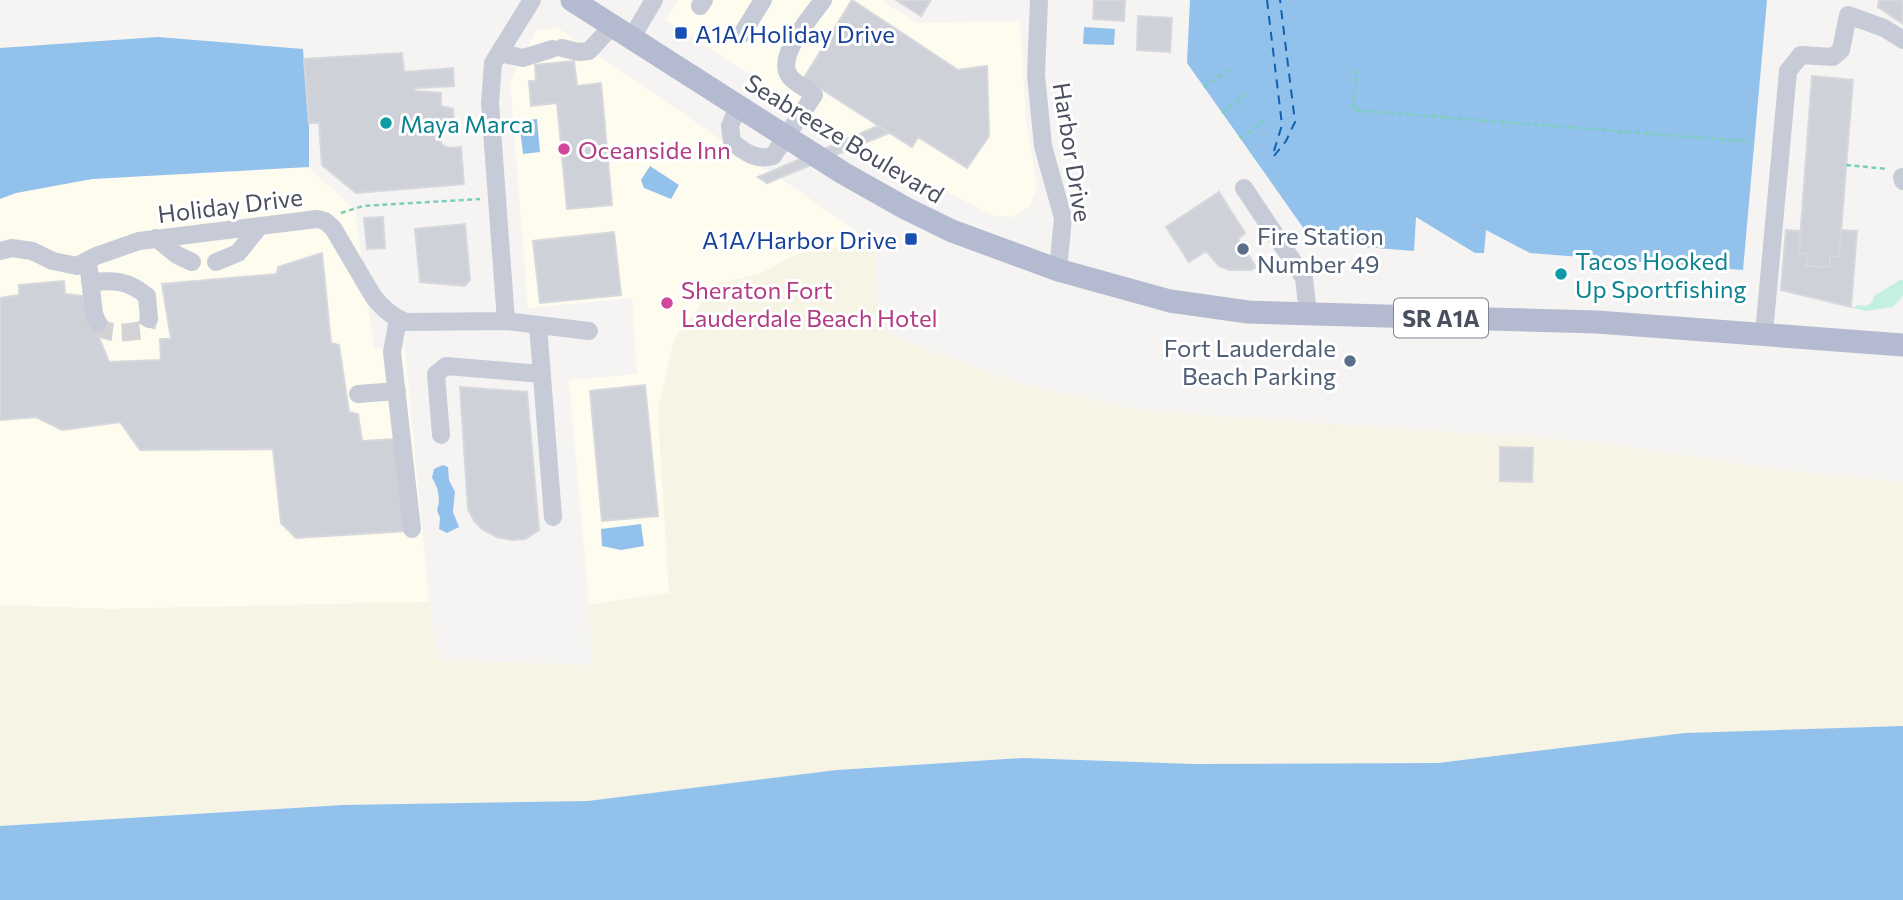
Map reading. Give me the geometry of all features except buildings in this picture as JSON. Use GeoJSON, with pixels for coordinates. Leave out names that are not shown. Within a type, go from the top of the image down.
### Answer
{"type":"FeatureCollection","features":[{"type":"Feature","properties":{"kind":"main road","name":"Seabreeze Boulevard"},"geometry":{"type":"LineString","coordinates":[[572,0],[786,137],[905,208],[953,231],[1058,270],[1170,301],[1248,312],[1558,320],[1903,345]]}},
{"type":"Feature","properties":{"kind":"street"},"geometry":{"type":"LineString","coordinates":[[506,321],[490,103],[493,63],[532,0]]}},
{"type":"Feature","properties":{"kind":"street"},"geometry":{"type":"LineString","coordinates":[[500,53],[523,58],[557,48],[589,51],[622,31],[654,0]]}},
{"type":"Feature","properties":{"kind":"street"},"geometry":{"type":"LineString","coordinates":[[742,34],[764,0]]}},
{"type":"Feature","properties":{"kind":"street"},"geometry":{"type":"LineString","coordinates":[[738,106],[730,126],[732,142],[751,156],[764,159],[773,156],[816,91],[791,78],[785,61],[789,50],[823,0]]}},
{"type":"Feature","properties":{"kind":"street","name":"Harbor Drive"},"geometry":{"type":"LineString","coordinates":[[1039,0],[1037,75],[1043,146],[1063,218],[1058,270]]}},
{"type":"Feature","properties":{"kind":"street"},"geometry":{"type":"LineString","coordinates":[[1764,333],[1788,71],[1801,55],[1833,57],[1841,50],[1848,15],[1884,28],[1903,40]]}},
{"type":"Feature","properties":{"kind":"street"},"geometry":{"type":"LineString","coordinates":[[1244,188],[1304,278],[1308,314]]}},
{"type":"Feature","properties":{"kind":"street","name":"Holiday Drive"},"geometry":{"type":"LineString","coordinates":[[0,251],[12,248],[32,251],[53,261],[77,266],[139,240],[317,219],[325,221],[333,229],[380,306],[398,319]]}},
{"type":"Feature","properties":{"kind":"street"},"geometry":{"type":"LineString","coordinates":[[216,262],[238,253],[259,227]]}},
{"type":"Feature","properties":{"kind":"street"},"geometry":{"type":"LineString","coordinates":[[156,238],[177,255],[192,262]]}},
{"type":"Feature","properties":{"kind":"street"},"geometry":{"type":"LineString","coordinates":[[92,258],[90,282],[94,314],[98,323]]}},
{"type":"Feature","properties":{"kind":"street"},"geometry":{"type":"LineString","coordinates":[[90,282],[112,280],[133,285],[147,296],[149,320]]}},
{"type":"Feature","properties":{"kind":"street"},"geometry":{"type":"LineString","coordinates":[[412,529],[392,352],[398,319],[406,322],[506,321],[589,331]]}},
{"type":"Feature","properties":{"kind":"street"},"geometry":{"type":"LineString","coordinates":[[538,325],[553,517]]}},
{"type":"Feature","properties":{"kind":"street"},"geometry":{"type":"LineString","coordinates":[[441,435],[436,374],[446,366],[542,374]]}},
{"type":"Feature","properties":{"kind":"street"},"geometry":{"type":"LineString","coordinates":[[358,394],[397,391]]}},
{"type":"Feature","properties":{"kind":"path"},"geometry":{"type":"LineString","coordinates":[[1204,87],[1230,69]]}},
{"type":"Feature","properties":{"kind":"path"},"geometry":{"type":"LineString","coordinates":[[1356,70],[1353,110],[1754,142]]}},
{"type":"Feature","properties":{"kind":"path"},"geometry":{"type":"LineString","coordinates":[[1223,113],[1248,93]]}},
{"type":"Feature","properties":{"kind":"path"},"geometry":{"type":"LineString","coordinates":[[1240,138],[1265,120]]}},
{"type":"Feature","properties":{"kind":"path"},"geometry":{"type":"LineString","coordinates":[[1846,165],[1900,171]]}},
{"type":"Feature","properties":{"kind":"path"},"geometry":{"type":"LineString","coordinates":[[317,219],[363,206],[497,198]]}},
{"type":"Feature","properties":{"kind":"shaded area","name":"Sheraton Fort Lauderdale Beach Hotel"},"geometry":{"type":"Polygon","coordinates":[[[678,0],[884,0],[917,23],[1020,21],[1026,118],[1037,187],[1029,207],[1014,217],[993,216],[858,145],[780,178],[874,243],[797,254],[760,274],[716,284],[658,409],[669,593],[589,605],[569,380],[637,374],[632,298],[528,308],[510,81],[536,30],[558,28],[770,173],[851,139],[666,20],[678,0]]]}},
{"type":"Feature","properties":{"kind":"shaded area"},"geometry":{"type":"Polygon","coordinates":[[[309,167],[355,210],[374,349],[405,349],[429,602],[110,609],[0,605],[0,199],[16,193],[92,179],[309,167]]]}},
{"type":"Feature","properties":{"kind":"green space"},"geometry":{"type":"Polygon","coordinates":[[[1903,280],[1903,296],[1893,307],[1867,311],[1852,308],[1858,305],[1867,306],[1874,296],[1903,280]]]}},
{"type":"Feature","properties":{"kind":"sand"},"geometry":{"type":"Polygon","coordinates":[[[874,243],[879,327],[917,346],[1015,382],[1141,411],[1594,442],[1789,471],[1903,482],[1903,726],[1685,733],[1438,763],[1193,764],[1023,758],[837,770],[588,801],[343,805],[0,826],[0,605],[110,609],[429,602],[438,660],[592,665],[589,605],[669,593],[658,409],[674,340],[716,284],[760,274],[797,254],[874,243]]]}},
{"type":"Feature","properties":{"kind":"water"},"geometry":{"type":"Polygon","coordinates":[[[1190,0],[1767,0],[1743,270],[1530,253],[1486,230],[1484,253],[1475,253],[1416,217],[1414,251],[1314,243],[1187,63],[1190,0]]]}},
{"type":"Feature","properties":{"kind":"water"},"geometry":{"type":"Polygon","coordinates":[[[1084,27],[1115,29],[1114,45],[1083,44],[1084,27]]]}},
{"type":"Feature","properties":{"kind":"water"},"geometry":{"type":"Polygon","coordinates":[[[158,37],[303,49],[309,123],[309,167],[92,179],[16,193],[0,199],[0,48],[158,37]]]}},
{"type":"Feature","properties":{"kind":"water"},"geometry":{"type":"Polygon","coordinates":[[[537,119],[540,152],[523,154],[519,121],[537,119]]]}},
{"type":"Feature","properties":{"kind":"water"},"geometry":{"type":"Polygon","coordinates":[[[650,166],[679,185],[671,199],[644,188],[641,180],[650,166]]]}},
{"type":"Feature","properties":{"kind":"water"},"geometry":{"type":"Polygon","coordinates":[[[443,465],[448,467],[449,480],[455,492],[453,512],[459,527],[447,533],[439,529],[438,493],[432,478],[434,469],[443,465]]]}},
{"type":"Feature","properties":{"kind":"water"},"geometry":{"type":"Polygon","coordinates":[[[641,524],[644,546],[621,550],[602,546],[601,529],[641,524]]]}},
{"type":"Feature","properties":{"kind":"water"},"geometry":{"type":"Polygon","coordinates":[[[1903,726],[1903,900],[0,900],[0,826],[343,805],[588,801],[837,770],[1023,758],[1193,764],[1438,763],[1685,733],[1903,726]]]}},
{"type":"Feature","properties":{"kind":"ferry route"},"geometry":{"type":"LineString","coordinates":[[1267,0],[1282,125],[1273,154]]}},
{"type":"Feature","properties":{"kind":"ferry route"},"geometry":{"type":"LineString","coordinates":[[1274,156],[1286,141],[1295,122],[1280,0]]}},
{"type":"Feature","properties":{"kind":"tunnel"},"geometry":{"type":"LineString","coordinates":[[98,323],[107,331],[126,332],[145,330],[149,319]]}},
{"type":"Feature","properties":{"kind":"place","name":"A1A/Holiday Drive"},"geometry":{"type":"Point","coordinates":[681,33]}},
{"type":"Feature","properties":{"kind":"place","name":"Maya Marca"},"geometry":{"type":"Point","coordinates":[386,123]}},
{"type":"Feature","properties":{"kind":"place","name":"Oceanside Inn"},"geometry":{"type":"Point","coordinates":[564,149]}},
{"type":"Feature","properties":{"kind":"place","name":"A1A/Harbor Drive"},"geometry":{"type":"Point","coordinates":[911,239]}},
{"type":"Feature","properties":{"kind":"place","name":"Fire Station Number 49"},"geometry":{"type":"Point","coordinates":[1243,249]}},
{"type":"Feature","properties":{"kind":"place","name":"Tacos Hooked Up Sportfishing"},"geometry":{"type":"Point","coordinates":[1561,274]}},
{"type":"Feature","properties":{"kind":"place","name":"Sheraton Fort Lauderdale Beach Hotel"},"geometry":{"type":"Point","coordinates":[667,303]}},
{"type":"Feature","properties":{"kind":"place","name":"Fort Lauderdale Beach Parking"},"geometry":{"type":"Point","coordinates":[1350,361]}}]}
